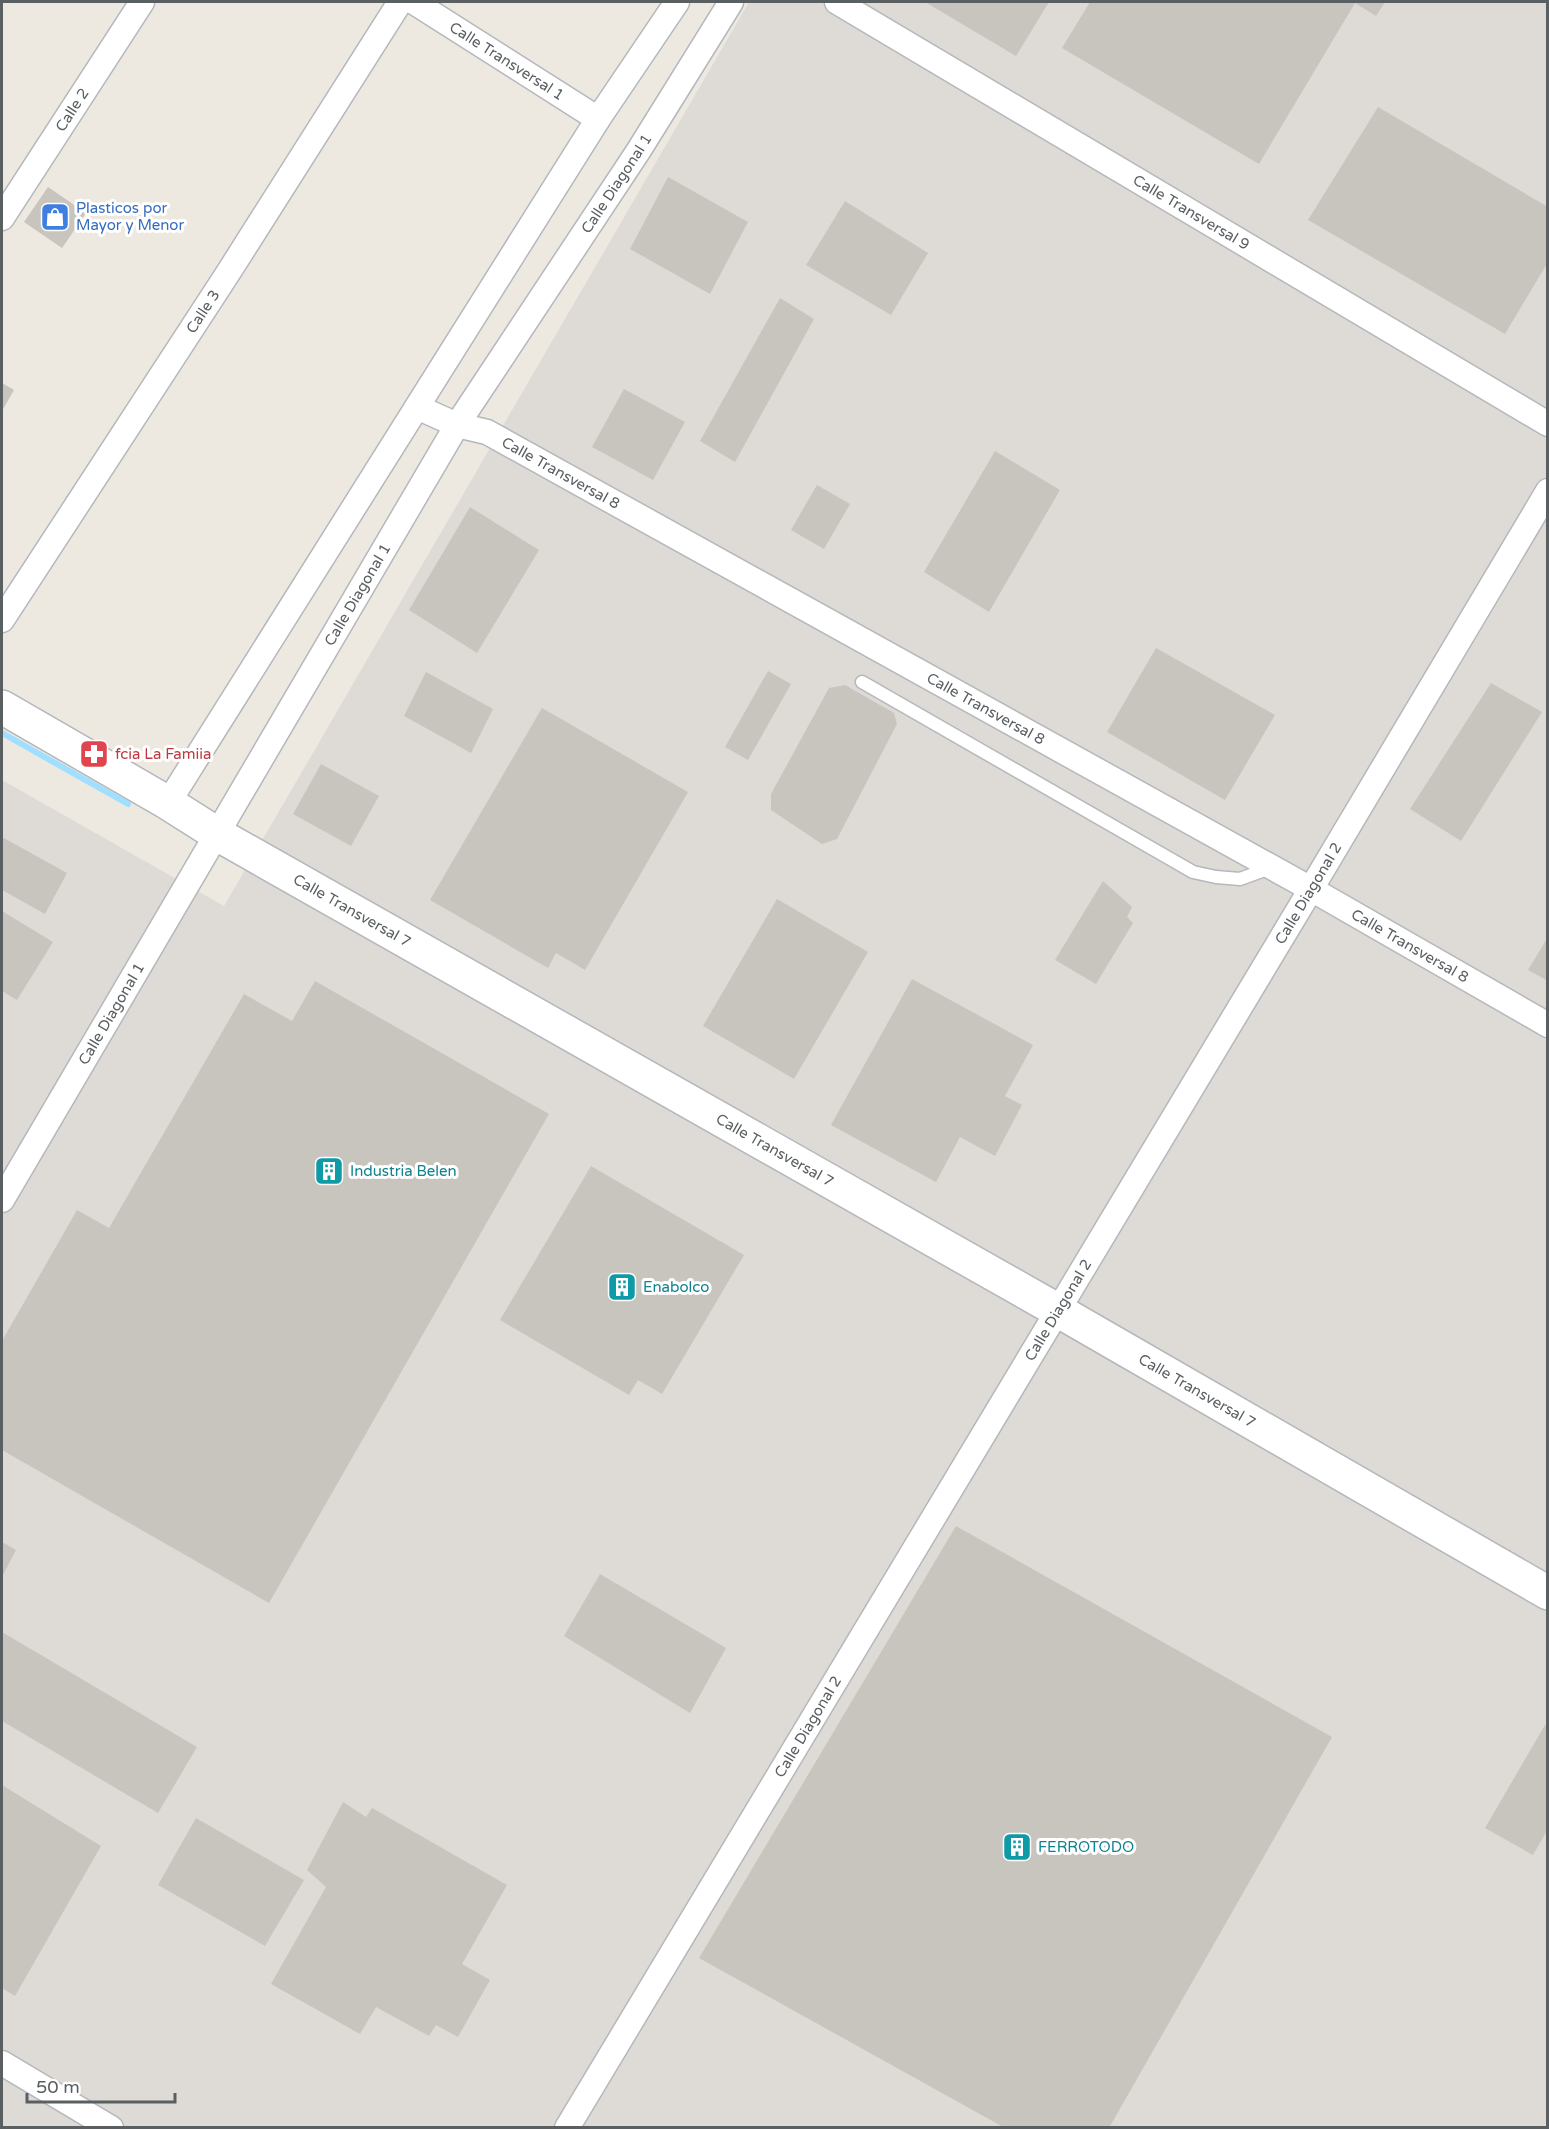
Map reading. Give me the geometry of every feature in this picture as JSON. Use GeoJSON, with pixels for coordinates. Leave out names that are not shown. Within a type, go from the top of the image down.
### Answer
{"type":"FeatureCollection","features":[{"type":"Feature","properties":{"kind":"street","name":"Calle 2"},"geometry":{"type":"LineString","coordinates":[[2,218],[142,2]]}},
{"type":"Feature","properties":{"kind":"street","name":"Calle 3"},"geometry":{"type":"LineString","coordinates":[[2,621],[230,270],[400,2]]}},
{"type":"Feature","properties":{"kind":"street","name":"Calle Transversal 1"},"geometry":{"type":"LineString","coordinates":[[414,2],[598,119]]}},
{"type":"Feature","properties":{"kind":"street"},"geometry":{"type":"LineString","coordinates":[[168,803],[598,119],[677,2]]}},
{"type":"Feature","properties":{"kind":"street","name":"Calle Diagonal 1"},"geometry":{"type":"LineString","coordinates":[[2,1200],[457,425],[639,150],[730,2]]}},
{"type":"Feature","properties":{"kind":"street","name":"Calle Transversal 9"},"geometry":{"type":"LineString","coordinates":[[837,2],[1548,424]]}},
{"type":"Feature","properties":{"kind":"street","name":"Calle Transversal 8"},"geometry":{"type":"LineString","coordinates":[[417,407],[457,425],[487,432],[1311,889],[1548,1025]]}},
{"type":"Feature","properties":{"kind":"street","name":"Calle Diagonal 2"},"geometry":{"type":"LineString","coordinates":[[567,2127],[1548,491]]}},
{"type":"Feature","properties":{"kind":"street","name":"Calle Transversal 7"},"geometry":{"type":"LineString","coordinates":[[2,707],[217,834],[1057,1310],[1548,1593]]}},
{"type":"Feature","properties":{"kind":"street"},"geometry":{"type":"LineString","coordinates":[[2,2063],[111,2127]]}},
{"type":"Feature","properties":{"kind":"lane"},"geometry":{"type":"LineString","coordinates":[[862,682],[1193,872],[1216,878],[1240,879],[1272,868]]}},
{"type":"Feature","properties":{"kind":"shaded area"},"geometry":{"type":"Polygon","coordinates":[[[749,2],[1547,2],[1547,2127],[2,2127],[2,780],[224,906],[749,2]]]}},
{"type":"Feature","properties":{"kind":"building"},"geometry":{"type":"Polygon","coordinates":[[[925,2],[1049,2],[1016,56],[925,2]]]}},
{"type":"Feature","properties":{"kind":"building"},"geometry":{"type":"Polygon","coordinates":[[[1090,2],[1385,2],[1376,16],[1355,3],[1259,164],[1062,48],[1090,2]]]}},
{"type":"Feature","properties":{"kind":"building"},"geometry":{"type":"Polygon","coordinates":[[[1378,107],[1548,207],[1548,262],[1505,334],[1308,220],[1378,107]]]}},
{"type":"Feature","properties":{"kind":"building"},"geometry":{"type":"Polygon","coordinates":[[[668,177],[748,222],[710,294],[630,249],[668,177]]]}},
{"type":"Feature","properties":{"kind":"building","name":"Plasticos por Mayor y Menor"},"geometry":{"type":"Polygon","coordinates":[[[48,187],[86,213],[62,248],[24,222],[48,187]]]}},
{"type":"Feature","properties":{"kind":"building"},"geometry":{"type":"Polygon","coordinates":[[[845,201],[928,253],[891,315],[806,265],[845,201]]]}},
{"type":"Feature","properties":{"kind":"building"},"geometry":{"type":"Polygon","coordinates":[[[780,298],[814,319],[735,462],[700,441],[780,298]]]}},
{"type":"Feature","properties":{"kind":"building"},"geometry":{"type":"Polygon","coordinates":[[[2,383],[14,390],[2,411],[2,383]]]}},
{"type":"Feature","properties":{"kind":"building"},"geometry":{"type":"Polygon","coordinates":[[[624,389],[685,422],[653,480],[592,447],[624,389]]]}},
{"type":"Feature","properties":{"kind":"building"},"geometry":{"type":"Polygon","coordinates":[[[995,451],[1060,490],[989,612],[924,572],[995,451]]]}},
{"type":"Feature","properties":{"kind":"building"},"geometry":{"type":"Polygon","coordinates":[[[817,485],[850,504],[824,549],[791,530],[817,485]]]}},
{"type":"Feature","properties":{"kind":"building"},"geometry":{"type":"Polygon","coordinates":[[[470,507],[539,550],[477,653],[409,610],[470,507]]]}},
{"type":"Feature","properties":{"kind":"building"},"geometry":{"type":"Polygon","coordinates":[[[1156,648],[1275,715],[1225,800],[1107,732],[1156,648]]]}},
{"type":"Feature","properties":{"kind":"building"},"geometry":{"type":"Polygon","coordinates":[[[768,671],[791,684],[748,760],[725,747],[768,671]]]}},
{"type":"Feature","properties":{"kind":"building"},"geometry":{"type":"Polygon","coordinates":[[[426,672],[493,709],[471,753],[404,716],[426,672]]]}},
{"type":"Feature","properties":{"kind":"building"},"geometry":{"type":"Polygon","coordinates":[[[1491,683],[1542,712],[1461,841],[1410,809],[1491,683]]]}},
{"type":"Feature","properties":{"kind":"building"},"geometry":{"type":"Polygon","coordinates":[[[845,685],[894,713],[897,724],[837,839],[822,844],[771,810],[771,794],[829,688],[845,685]]]}},
{"type":"Feature","properties":{"kind":"building"},"geometry":{"type":"Polygon","coordinates":[[[542,708],[688,792],[585,970],[556,953],[548,968],[430,900],[542,708]]]}},
{"type":"Feature","properties":{"kind":"building"},"geometry":{"type":"Polygon","coordinates":[[[321,764],[379,796],[351,846],[293,814],[321,764]]]}},
{"type":"Feature","properties":{"kind":"building"},"geometry":{"type":"Polygon","coordinates":[[[2,837],[67,873],[45,914],[2,890],[2,837]]]}},
{"type":"Feature","properties":{"kind":"building"},"geometry":{"type":"Polygon","coordinates":[[[1103,881],[1132,907],[1127,917],[1133,923],[1096,984],[1055,960],[1103,881]]]}},
{"type":"Feature","properties":{"kind":"building"},"geometry":{"type":"Polygon","coordinates":[[[777,899],[868,952],[794,1079],[703,1026],[777,899]]]}},
{"type":"Feature","properties":{"kind":"building"},"geometry":{"type":"Polygon","coordinates":[[[2,911],[53,942],[17,1000],[2,991],[2,911]]]}},
{"type":"Feature","properties":{"kind":"building"},"geometry":{"type":"Polygon","coordinates":[[[1548,937],[1548,981],[1528,970],[1548,937]]]}},
{"type":"Feature","properties":{"kind":"building"},"geometry":{"type":"Polygon","coordinates":[[[912,979],[1033,1045],[1005,1096],[1022,1105],[995,1156],[960,1137],[936,1182],[831,1125],[912,979]]]}},
{"type":"Feature","properties":{"kind":"building"},"geometry":{"type":"Polygon","coordinates":[[[315,981],[549,1114],[269,1603],[2,1450],[2,1341],[77,1210],[109,1228],[244,994],[292,1021],[315,981]]]}},
{"type":"Feature","properties":{"kind":"building","name":"Enabolco"},"geometry":{"type":"Polygon","coordinates":[[[591,1166],[744,1255],[662,1394],[638,1380],[629,1395],[500,1320],[591,1166]]]}},
{"type":"Feature","properties":{"kind":"building","name":"FERROTODO"},"geometry":{"type":"Polygon","coordinates":[[[956,1526],[1332,1737],[1109,2128],[1005,2128],[699,1958],[956,1526]]]}},
{"type":"Feature","properties":{"kind":"building"},"geometry":{"type":"Polygon","coordinates":[[[2,1542],[16,1550],[2,1577],[2,1542]]]}},
{"type":"Feature","properties":{"kind":"building"},"geometry":{"type":"Polygon","coordinates":[[[600,1574],[726,1648],[690,1713],[564,1636],[600,1574]]]}},
{"type":"Feature","properties":{"kind":"building"},"geometry":{"type":"Polygon","coordinates":[[[2,1632],[197,1747],[158,1813],[2,1721],[2,1632]]]}},
{"type":"Feature","properties":{"kind":"building"},"geometry":{"type":"Polygon","coordinates":[[[1545,1725],[1548,1727],[1548,1829],[1533,1855],[1485,1828],[1545,1725]]]}},
{"type":"Feature","properties":{"kind":"building"},"geometry":{"type":"Polygon","coordinates":[[[2,1785],[101,1846],[15,1996],[2,1988],[2,1785]]]}},
{"type":"Feature","properties":{"kind":"building"},"geometry":{"type":"Polygon","coordinates":[[[343,1802],[366,1817],[372,1808],[507,1885],[462,1964],[490,1980],[458,2037],[436,2025],[429,2036],[376,2007],[360,2034],[271,1984],[326,1887],[307,1870],[343,1802]]]}},
{"type":"Feature","properties":{"kind":"building"},"geometry":{"type":"Polygon","coordinates":[[[196,1818],[304,1880],[265,1946],[158,1885],[196,1818]]]}},
{"type":"Feature","properties":{"kind":"waterway"},"geometry":{"type":"LineString","coordinates":[[2,733],[128,804]]}},
{"type":"Feature","properties":{"kind":"place","name":"Plasticos por Mayor y Menor"},"geometry":{"type":"Point","coordinates":[55,217]}},
{"type":"Feature","properties":{"kind":"place","name":"fcia La Famiia"},"geometry":{"type":"Point","coordinates":[94,754]}},
{"type":"Feature","properties":{"kind":"place","name":"Industria Belen"},"geometry":{"type":"Point","coordinates":[329,1171]}},
{"type":"Feature","properties":{"kind":"place","name":"Enabolco"},"geometry":{"type":"Point","coordinates":[622,1287]}},
{"type":"Feature","properties":{"kind":"place","name":"FERROTODO"},"geometry":{"type":"Point","coordinates":[1017,1847]}}]}
